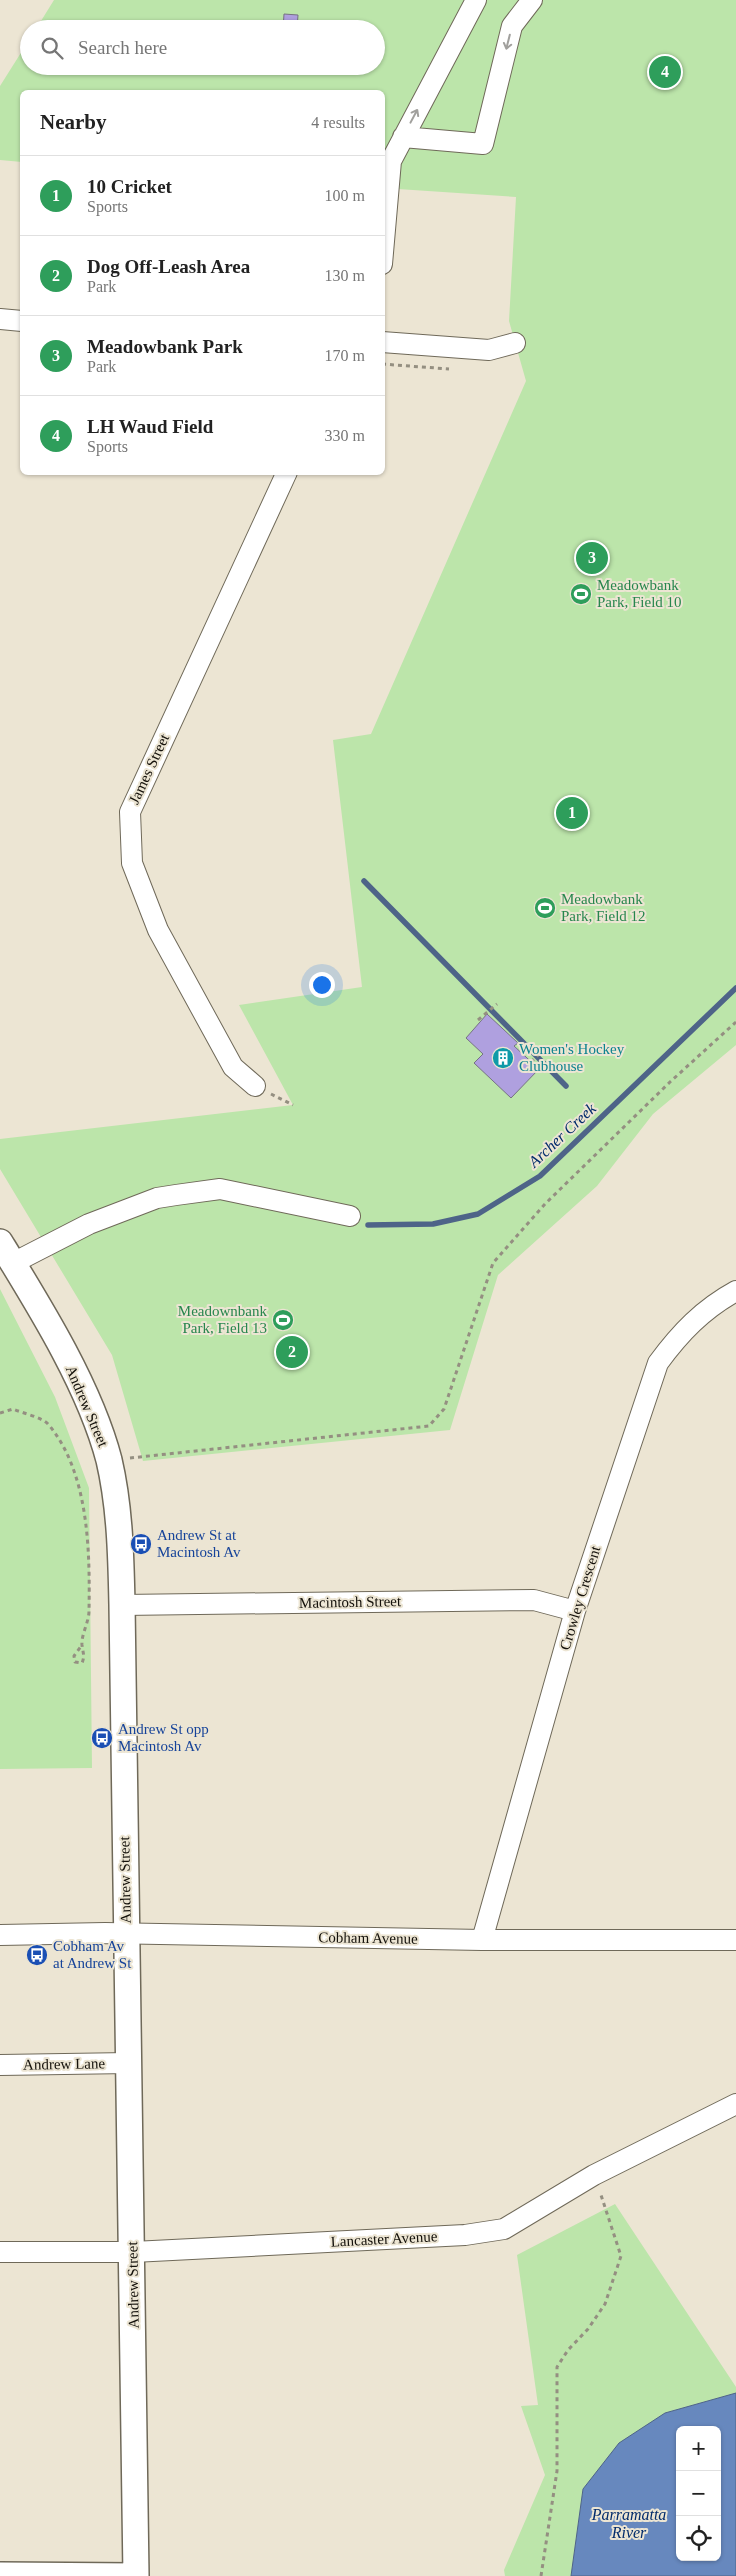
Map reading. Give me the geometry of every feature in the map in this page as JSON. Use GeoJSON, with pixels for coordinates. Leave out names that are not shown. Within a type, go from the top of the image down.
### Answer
{"type":"FeatureCollection","features":[{"type":"Feature","properties":{"kind":"main road","name":"Andrew Street"},"geometry":{"type":"LineString","coordinates":[[0,1242],[79,1380],[99,1427],[109,1460],[115,1497],[122,1604],[126,1934],[133,2252],[136,2576]]}},
{"type":"Feature","properties":{"kind":"main road"},"geometry":{"type":"LineString","coordinates":[[0,2575],[136,2576]]}},
{"type":"Feature","properties":{"kind":"street"},"geometry":{"type":"LineString","coordinates":[[385,230],[391,161],[476,0]]}},
{"type":"Feature","properties":{"kind":"street"},"geometry":{"type":"LineString","coordinates":[[402,137],[483,144],[512,26],[532,0]]}},
{"type":"Feature","properties":{"kind":"street"},"geometry":{"type":"LineString","coordinates":[[0,319],[20,320]]}},
{"type":"Feature","properties":{"kind":"street"},"geometry":{"type":"LineString","coordinates":[[385,342],[489,350],[515,344]]}},
{"type":"Feature","properties":{"kind":"street","name":"James Street"},"geometry":{"type":"LineString","coordinates":[[255,1086],[233,1067],[158,930],[132,862],[130,812],[286,475]]}},
{"type":"Feature","properties":{"kind":"street"},"geometry":{"type":"LineString","coordinates":[[13,1263],[105,1218],[156,1198],[220,1189],[350,1216]]}},
{"type":"Feature","properties":{"kind":"street","name":"Crowley Crescent"},"geometry":{"type":"LineString","coordinates":[[482,1940],[575,1611],[658,1363],[679,1334],[713,1304],[736,1291]]}},
{"type":"Feature","properties":{"kind":"street","name":"Macintosh Street"},"geometry":{"type":"LineString","coordinates":[[122,1604],[534,1600],[575,1611]]}},
{"type":"Feature","properties":{"kind":"street","name":"Cobham Avenue"},"geometry":{"type":"LineString","coordinates":[[0,1935],[126,1934],[482,1940],[736,1940]]}},
{"type":"Feature","properties":{"kind":"street","name":"Andrew Lane"},"geometry":{"type":"LineString","coordinates":[[0,2065],[129,2063]]}},
{"type":"Feature","properties":{"kind":"street","name":"Lancaster Avenue"},"geometry":{"type":"LineString","coordinates":[[0,2252],[133,2252],[465,2235],[504,2229],[594,2175],[736,2104]]}},
{"type":"Feature","properties":{"kind":"street"},"geometry":{"type":"LineString","coordinates":[[136,2576],[142,2576]]}},
{"type":"Feature","properties":{"kind":"path"},"geometry":{"type":"LineString","coordinates":[[478,1020],[497,1004]]}},
{"type":"Feature","properties":{"kind":"path"},"geometry":{"type":"LineString","coordinates":[[109,1460],[429,1426],[444,1409],[493,1263],[545,1204],[670,1082],[736,1022]]}},
{"type":"Feature","properties":{"kind":"path"},"geometry":{"type":"LineString","coordinates":[[531,1062],[543,1050]]}},
{"type":"Feature","properties":{"kind":"path"},"geometry":{"type":"LineString","coordinates":[[0,1414],[13,1409],[47,1422],[70,1461],[82,1503],[88,1557],[89,1614],[82,1645],[84,1658],[82,1664],[75,1662],[74,1656],[82,1645]]}},
{"type":"Feature","properties":{"kind":"path"},"geometry":{"type":"LineString","coordinates":[[541,2576],[557,2471],[557,2367],[568,2350],[588,2329],[605,2304],[621,2256],[594,2175]]}},
{"type":"Feature","properties":{"kind":"green space"},"geometry":{"type":"Polygon","coordinates":[[[54,0],[736,0],[736,1045],[653,1114],[597,1186],[498,1275],[450,1430],[143,1461],[112,1355],[0,1169],[0,1139],[293,1105],[239,1005],[362,987],[333,740],[371,734],[526,381],[509,321],[516,197],[385,188],[385,90],[20,90],[20,162],[0,160],[0,86],[20,54],[20,75],[385,75],[385,20],[42,20],[54,0]]]}},
{"type":"Feature","properties":{"kind":"green space"},"geometry":{"type":"Polygon","coordinates":[[[0,1289],[55,1397],[89,1488],[92,1768],[0,1769],[0,1289]]]}},
{"type":"Feature","properties":{"kind":"green space"},"geometry":{"type":"Polygon","coordinates":[[[615,2204],[736,2387],[736,2393],[665,2413],[583,2489],[571,2576],[505,2576],[504,2570],[545,2475],[521,2406],[538,2405],[517,2255],[615,2204]]]}},
{"type":"Feature","properties":{"kind":"water","name":"Parramatta River"},"geometry":{"type":"Polygon","coordinates":[[[736,2393],[736,2576],[571,2576],[583,2489],[619,2443],[665,2413],[736,2393]]]}},
{"type":"Feature","properties":{"kind":"building"},"geometry":{"type":"Polygon","coordinates":[[[284,14],[298,15],[298,20],[284,20],[284,14]]]}},
{"type":"Feature","properties":{"kind":"building","name":"Women's Hockey Clubhouse"},"geometry":{"type":"Polygon","coordinates":[[[487,1014],[518,1043],[514,1046],[539,1069],[511,1098],[474,1063],[483,1054],[466,1038],[487,1014]]]}},
{"type":"Feature","properties":{"kind":"waterway"},"geometry":{"type":"LineString","coordinates":[[364,881],[566,1086]]}},
{"type":"Feature","properties":{"kind":"waterway","name":"Archer Creek"},"geometry":{"type":"LineString","coordinates":[[368,1225],[433,1224],[478,1214],[540,1176],[736,988]]}},
{"type":"Feature","properties":{"kind":"place","name":"LH Waud Field"},"geometry":{"type":"Point","coordinates":[665,72]}},
{"type":"Feature","properties":{"kind":"place","name":"Meadowbank Park"},"geometry":{"type":"Point","coordinates":[592,558]}},
{"type":"Feature","properties":{"kind":"place","name":"Meadowbank Park, Field 10"},"geometry":{"type":"Point","coordinates":[581,594]}},
{"type":"Feature","properties":{"kind":"place","name":"10 Cricket"},"geometry":{"type":"Point","coordinates":[572,813]}},
{"type":"Feature","properties":{"kind":"place","name":"Meadowbank Park, Field 12"},"geometry":{"type":"Point","coordinates":[545,908]}},
{"type":"Feature","properties":{"kind":"place","name":"Women's Hockey Clubhouse"},"geometry":{"type":"Point","coordinates":[503,1058]}},
{"type":"Feature","properties":{"kind":"place","name":"Meadownbank Park, Field 13"},"geometry":{"type":"Point","coordinates":[283,1320]}},
{"type":"Feature","properties":{"kind":"place","name":"Dog Off-Leash Area"},"geometry":{"type":"Point","coordinates":[292,1352]}},
{"type":"Feature","properties":{"kind":"place","name":"Andrew St at Macintosh Av"},"geometry":{"type":"Point","coordinates":[141,1544]}},
{"type":"Feature","properties":{"kind":"place","name":"Andrew St opp Macintosh Av"},"geometry":{"type":"Point","coordinates":[102,1738]}},
{"type":"Feature","properties":{"kind":"place","name":"Cobham Av at Andrew St"},"geometry":{"type":"Point","coordinates":[37,1955]}}]}
